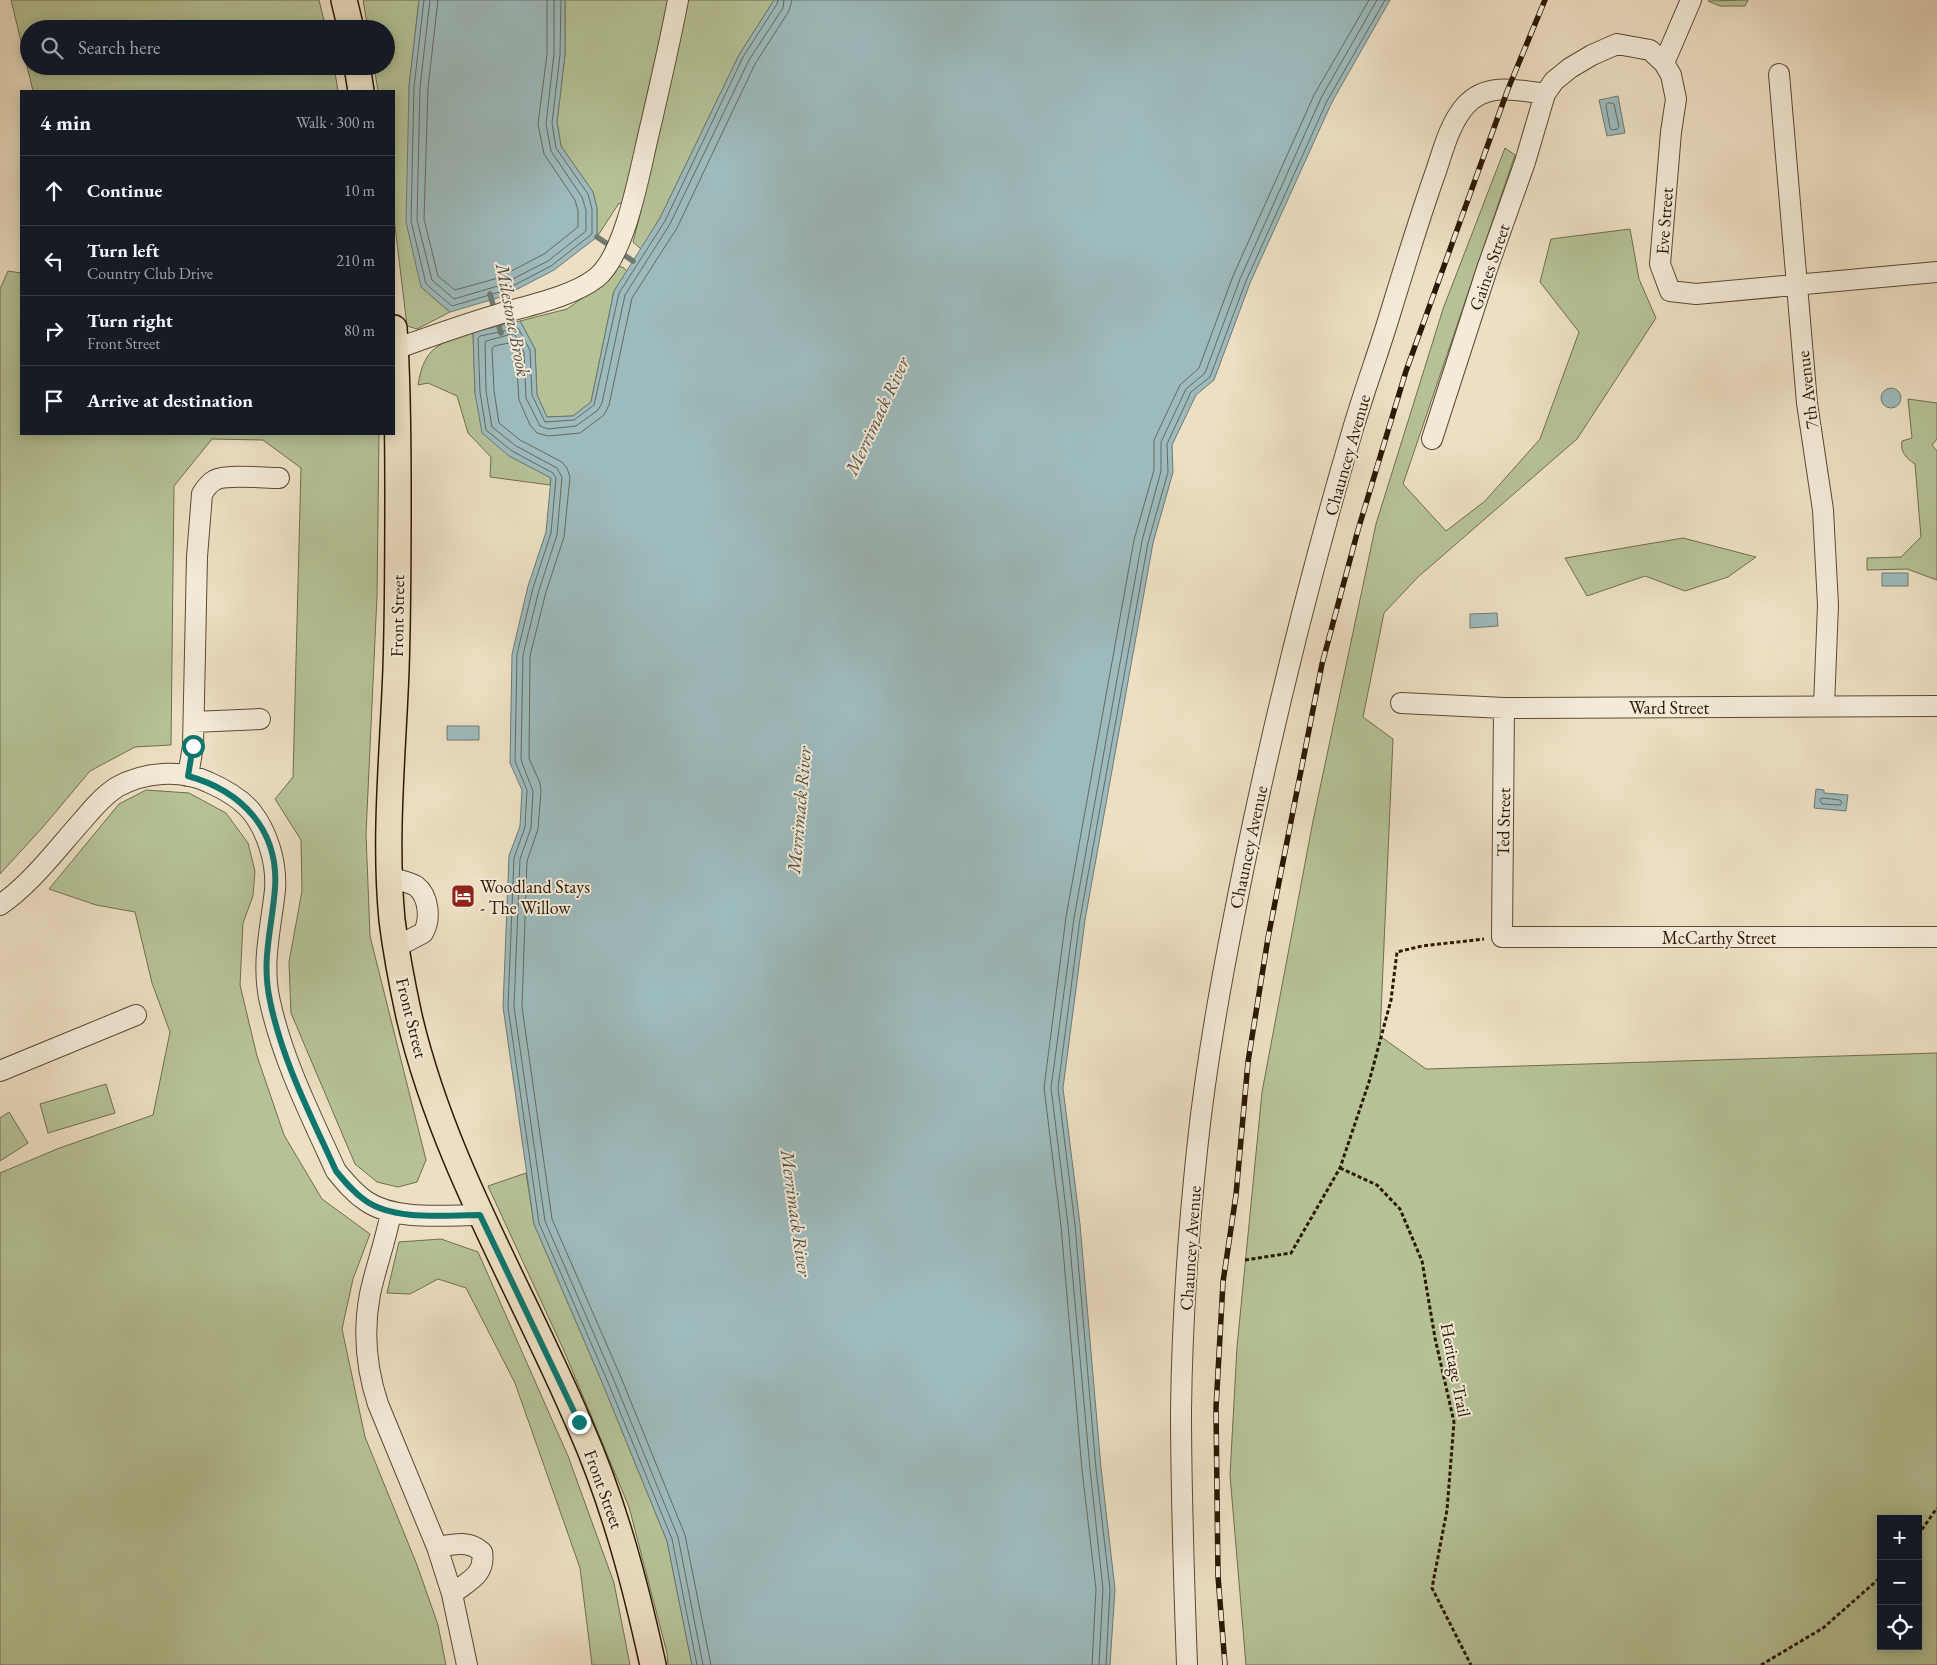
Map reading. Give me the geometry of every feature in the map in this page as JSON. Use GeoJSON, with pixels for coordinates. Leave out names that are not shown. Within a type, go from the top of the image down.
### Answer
{"type":"FeatureCollection","features":[{"type":"Feature","properties":{"kind":"main road"},"geometry":{"type":"LineString","coordinates":[[344,0],[349,20]]}},
{"type":"Feature","properties":{"kind":"main road"},"geometry":{"type":"LineString","coordinates":[[358,75],[361,90]]}},
{"type":"Feature","properties":{"kind":"main road","name":"Front Street"},"geometry":{"type":"LineString","coordinates":[[395,339],[398,570],[390,877],[401,980],[418,1049],[446,1134],[480,1215],[579,1422],[596,1464],[627,1558],[653,1665]]}},
{"type":"Feature","properties":{"kind":"street"},"geometry":{"type":"LineString","coordinates":[[395,339],[452,328],[544,301],[574,290],[596,278],[610,260],[620,239],[634,198],[665,68],[678,0]]}},
{"type":"Feature","properties":{"kind":"street"},"geometry":{"type":"LineString","coordinates":[[1545,94],[1554,81],[1570,68],[1592,55],[1617,44],[1650,50],[1664,63],[1691,0]]}},
{"type":"Feature","properties":{"kind":"street","name":"Eve Street"},"geometry":{"type":"LineString","coordinates":[[1664,63],[1671,75],[1676,99],[1671,132],[1660,264],[1670,291],[1696,294],[1937,272]]}},
{"type":"Feature","properties":{"kind":"street","name":"7th Avenue"},"geometry":{"type":"LineString","coordinates":[[1779,74],[1796,285],[1808,403],[1823,510],[1828,605],[1824,706]]}},
{"type":"Feature","properties":{"kind":"street","name":"Chauncey Avenue"},"geometry":{"type":"LineString","coordinates":[[1187,1665],[1181,1419],[1191,1210],[1206,1078],[1227,947],[1268,752],[1300,622],[1353,429],[1419,219],[1448,137],[1456,118],[1469,101],[1488,91],[1508,88],[1545,94]]}},
{"type":"Feature","properties":{"kind":"street","name":"Gaines Street"},"geometry":{"type":"LineString","coordinates":[[1432,439],[1487,269],[1525,162],[1545,94]]}},
{"type":"Feature","properties":{"kind":"street"},"geometry":{"type":"LineString","coordinates":[[188,776],[193,746],[197,557],[202,494],[205,488],[215,480],[226,478],[278,478]]}},
{"type":"Feature","properties":{"kind":"street","name":"Ward Street"},"geometry":{"type":"LineString","coordinates":[[1401,703],[1504,708],[1937,706]]}},
{"type":"Feature","properties":{"kind":"street","name":"Ted Street"},"geometry":{"type":"LineString","coordinates":[[1502,937],[1504,708]]}},
{"type":"Feature","properties":{"kind":"street"},"geometry":{"type":"LineString","coordinates":[[194,722],[260,719]]}},
{"type":"Feature","properties":{"kind":"street"},"geometry":{"type":"LineString","coordinates":[[0,905],[32,879],[101,799],[117,787],[155,774],[172,773],[204,780],[238,799],[252,812],[261,826],[270,846],[274,866],[275,888],[267,938],[266,985],[282,1046],[336,1171],[350,1188],[367,1202],[391,1212],[421,1216],[480,1215]]}},
{"type":"Feature","properties":{"kind":"street"},"geometry":{"type":"LineString","coordinates":[[390,877],[414,885],[423,893],[428,916],[426,929],[423,933],[396,947]]}},
{"type":"Feature","properties":{"kind":"street","name":"McCarthy Street"},"geometry":{"type":"LineString","coordinates":[[1502,937],[1937,937]]}},
{"type":"Feature","properties":{"kind":"street"},"geometry":{"type":"LineString","coordinates":[[0,1071],[136,1015]]}},
{"type":"Feature","properties":{"kind":"street"},"geometry":{"type":"LineString","coordinates":[[391,1212],[386,1238],[370,1294],[366,1324],[366,1352],[370,1380],[378,1404],[437,1547],[452,1594],[467,1665]]}},
{"type":"Feature","properties":{"kind":"street"},"geometry":{"type":"LineString","coordinates":[[437,1547],[461,1543],[475,1545],[482,1552],[483,1568],[452,1594]]}},
{"type":"Feature","properties":{"kind":"path"},"geometry":{"type":"LineString","coordinates":[[1245,1260],[1291,1253],[1340,1168],[1369,1082],[1391,1000],[1397,952],[1422,946],[1502,937]]}},
{"type":"Feature","properties":{"kind":"path","name":"Heritage Trail"},"geometry":{"type":"LineString","coordinates":[[1340,1168],[1377,1185],[1400,1209],[1422,1261],[1435,1338],[1454,1422],[1448,1510],[1432,1588],[1471,1665]]}},
{"type":"Feature","properties":{"kind":"path"},"geometry":{"type":"LineString","coordinates":[[1922,1529],[1937,1508]]}},
{"type":"Feature","properties":{"kind":"path"},"geometry":{"type":"LineString","coordinates":[[1760,1665],[1823,1628],[1877,1581]]}},
{"type":"Feature","properties":{"kind":"green space"},"geometry":{"type":"Polygon","coordinates":[[[11,0],[319,0],[324,20],[20,20],[20,37],[11,0]]]}},
{"type":"Feature","properties":{"kind":"green space"},"geometry":{"type":"Polygon","coordinates":[[[363,0],[419,0],[409,87],[421,287],[450,312],[417,329],[407,326],[395,226],[395,90],[378,90],[375,75],[395,75],[395,20],[366,20],[363,0]]]}},
{"type":"Feature","properties":{"kind":"green space"},"geometry":{"type":"Polygon","coordinates":[[[565,0],[774,0],[739,55],[660,218],[641,249],[633,242],[641,211],[619,203],[597,237],[597,208],[593,192],[561,146],[557,122],[565,55],[565,0]]]}},
{"type":"Feature","properties":{"kind":"green space"},"geometry":{"type":"Polygon","coordinates":[[[1748,0],[1745,6],[1720,6],[1708,1],[1748,0]]]}},
{"type":"Feature","properties":{"kind":"green space"},"geometry":{"type":"Polygon","coordinates":[[[29,75],[335,75],[338,90],[33,90],[29,75]]]}},
{"type":"Feature","properties":{"kind":"green space"},"geometry":{"type":"Polygon","coordinates":[[[1505,148],[1515,155],[1403,484],[1446,531],[1485,501],[1540,439],[1579,332],[1540,282],[1551,239],[1630,229],[1639,279],[1656,318],[1577,439],[1418,577],[1384,613],[1363,717],[1393,739],[1380,1036],[1426,1069],[1937,1053],[1937,1665],[1246,1665],[1230,1475],[1237,1347],[1262,1092],[1313,821],[1376,524],[1443,309],[1505,148]]]}},
{"type":"Feature","properties":{"kind":"green space"},"geometry":{"type":"Polygon","coordinates":[[[616,265],[627,271],[614,291],[591,402],[573,416],[547,417],[537,395],[535,349],[520,321],[567,309],[599,286],[616,265]]]}},
{"type":"Feature","properties":{"kind":"green space"},"geometry":{"type":"Polygon","coordinates":[[[8,271],[20,273],[20,435],[379,435],[377,596],[366,834],[370,936],[426,1160],[417,1182],[398,1187],[377,1182],[355,1164],[291,1013],[289,962],[302,891],[301,840],[275,799],[293,777],[301,468],[263,440],[212,439],[174,486],[171,745],[135,747],[90,771],[0,874],[0,289],[8,271]]]}},
{"type":"Feature","properties":{"kind":"green space"},"geometry":{"type":"Polygon","coordinates":[[[473,332],[475,393],[509,456],[551,477],[550,485],[490,477],[491,457],[468,433],[457,396],[428,383],[418,385],[424,362],[435,348],[473,332]]]}},
{"type":"Feature","properties":{"kind":"green space"},"geometry":{"type":"Polygon","coordinates":[[[1908,399],[1937,403],[1937,439],[1932,445],[1937,451],[1937,580],[1907,569],[1867,570],[1867,558],[1901,557],[1921,537],[1915,464],[1906,457],[1902,448],[1902,441],[1912,438],[1908,399]]]}},
{"type":"Feature","properties":{"kind":"green space"},"geometry":{"type":"Polygon","coordinates":[[[1683,538],[1756,557],[1728,577],[1685,591],[1645,576],[1587,596],[1565,558],[1683,538]]]}},
{"type":"Feature","properties":{"kind":"green space"},"geometry":{"type":"Polygon","coordinates":[[[146,790],[189,793],[226,813],[248,843],[255,871],[253,896],[243,923],[240,985],[257,1056],[284,1135],[322,1199],[370,1234],[353,1279],[342,1329],[365,1437],[417,1565],[438,1625],[446,1665],[0,1665],[0,1173],[57,1149],[153,1115],[170,1032],[152,983],[135,912],[96,905],[49,889],[119,804],[146,790]]]}},
{"type":"Feature","properties":{"kind":"green space"},"geometry":{"type":"Polygon","coordinates":[[[106,1084],[115,1113],[48,1133],[40,1104],[106,1084]]]}},
{"type":"Feature","properties":{"kind":"green space"},"geometry":{"type":"Polygon","coordinates":[[[9,1112],[28,1143],[0,1161],[0,1118],[9,1112]]]}},
{"type":"Feature","properties":{"kind":"green space"},"geometry":{"type":"Polygon","coordinates":[[[526,1173],[534,1224],[602,1382],[667,1541],[692,1665],[668,1665],[667,1653],[629,1507],[565,1353],[488,1186],[526,1173]]]}},
{"type":"Feature","properties":{"kind":"green space"},"geometry":{"type":"Polygon","coordinates":[[[441,1239],[478,1252],[568,1456],[614,1583],[630,1665],[592,1665],[580,1568],[515,1383],[466,1288],[438,1279],[410,1294],[387,1293],[399,1242],[441,1239]]]}},
{"type":"Feature","properties":{"kind":"water"},"geometry":{"type":"Polygon","coordinates":[[[419,0],[565,0],[565,55],[557,122],[561,146],[593,192],[597,208],[597,237],[554,270],[504,296],[450,312],[421,287],[406,222],[409,87],[419,0]]]}},
{"type":"Feature","properties":{"kind":"water","name":"Merrimack River"},"geometry":{"type":"Polygon","coordinates":[[[774,0],[1390,0],[1332,102],[1250,283],[1214,380],[1196,395],[1172,445],[1173,472],[1153,543],[1085,920],[1063,1088],[1080,1224],[1101,1468],[1115,1589],[1110,1665],[692,1665],[667,1541],[602,1382],[534,1224],[503,1007],[509,856],[520,826],[522,790],[510,763],[512,654],[528,586],[546,532],[551,478],[509,456],[482,433],[475,393],[473,332],[520,321],[535,349],[537,395],[547,417],[573,416],[591,402],[614,291],[660,218],[739,55],[774,0]]]}},
{"type":"Feature","properties":{"kind":"water"},"geometry":{"type":"Polygon","coordinates":[[[1618,96],[1625,133],[1607,136],[1599,100],[1618,96]]]}},
{"type":"Feature","properties":{"kind":"water"},"geometry":{"type":"Polygon","coordinates":[[[1887,388],[1895,388],[1901,394],[1901,402],[1895,408],[1887,408],[1881,402],[1881,394],[1887,388]]]}},
{"type":"Feature","properties":{"kind":"water"},"geometry":{"type":"Polygon","coordinates":[[[1882,573],[1908,573],[1908,586],[1882,586],[1882,573]]]}},
{"type":"Feature","properties":{"kind":"water"},"geometry":{"type":"Polygon","coordinates":[[[1497,613],[1498,626],[1470,628],[1470,614],[1497,613]]]}},
{"type":"Feature","properties":{"kind":"water"},"geometry":{"type":"Polygon","coordinates":[[[447,726],[479,726],[479,740],[447,740],[447,726]]]}},
{"type":"Feature","properties":{"kind":"water"},"geometry":{"type":"Polygon","coordinates":[[[1816,789],[1824,790],[1824,793],[1848,795],[1846,811],[1814,808],[1816,789]]]}},
{"type":"Feature","properties":{"kind":"waterway"},"geometry":{"type":"LineString","coordinates":[[597,237],[633,261]]}},
{"type":"Feature","properties":{"kind":"waterway","name":"Milestone Brook"},"geometry":{"type":"LineString","coordinates":[[490,294],[501,333]]}},
{"type":"Feature","properties":{"kind":"railway"},"geometry":{"type":"LineString","coordinates":[[1225,1665],[1218,1576],[1216,1408],[1223,1282],[1236,1195],[1248,1062],[1268,938],[1322,664],[1358,530],[1406,371],[1508,89],[1545,0]]}},
{"type":"Feature","properties":{"kind":"place","name":"Woodland Stays - The Willow"},"geometry":{"type":"Point","coordinates":[463,896]}},
{"type":"Feature","properties":{"kind":"route"},"geometry":{"type":"LineString","coordinates":[[193,746],[188,776],[204,780],[238,799],[252,812],[270,846],[274,866],[275,888],[267,938],[266,985],[282,1046],[336,1171],[350,1188],[367,1202],[391,1212],[421,1216],[480,1215],[579,1422]]}}]}
